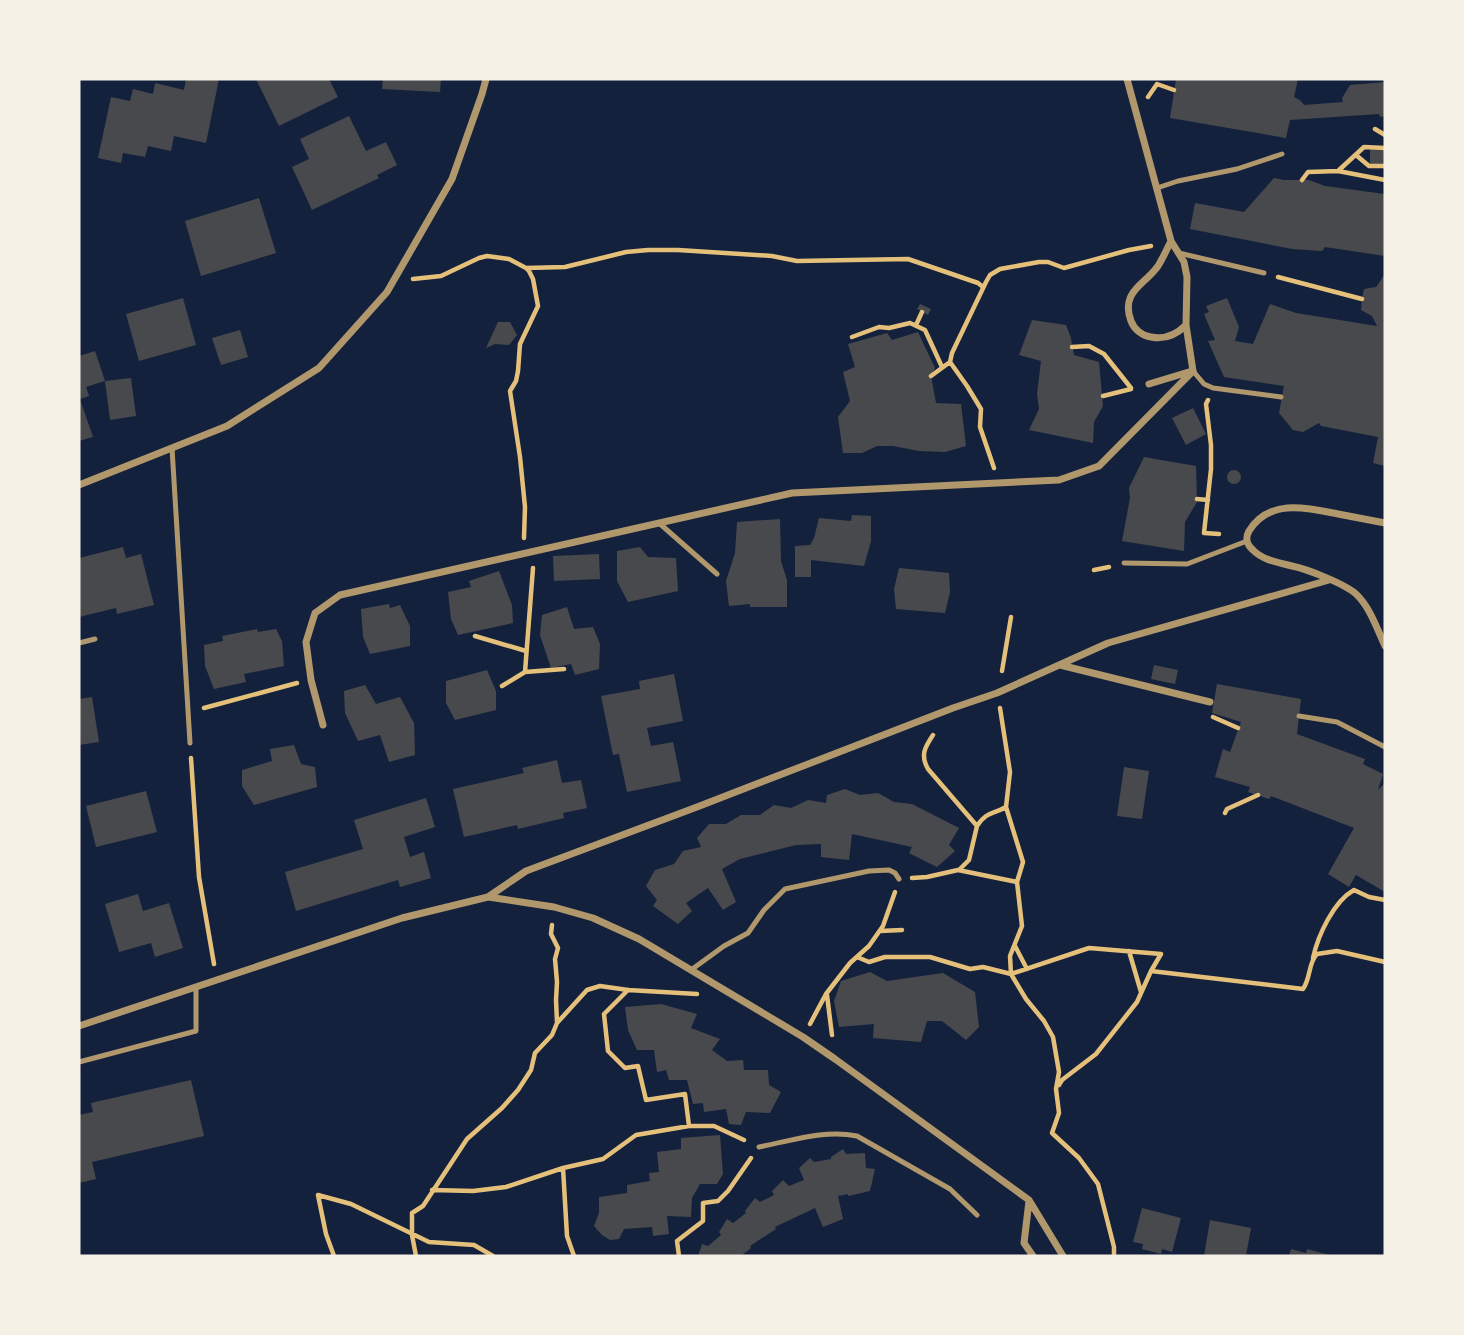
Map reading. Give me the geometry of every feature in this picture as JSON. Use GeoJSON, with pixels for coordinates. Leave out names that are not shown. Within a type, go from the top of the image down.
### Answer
{"type":"FeatureCollection","features":[{"type":"Feature","properties":{"kind":"street"},"geometry":{"type":"LineString","coordinates":[[79,485],[227,426],[319,368],[393,282],[452,179],[486,79]]}},
{"type":"Feature","properties":{"kind":"street"},"geometry":{"type":"LineString","coordinates":[[1127,79],[1171,241],[1184,262],[1187,277],[1186,325],[1193,371]]}},
{"type":"Feature","properties":{"kind":"street"},"geometry":{"type":"LineString","coordinates":[[1171,241],[1153,272],[1131,294],[1128,313],[1132,325],[1148,337],[1175,335],[1186,325]]}},
{"type":"Feature","properties":{"kind":"street"},"geometry":{"type":"LineString","coordinates":[[1149,384],[1193,371]]}},
{"type":"Feature","properties":{"kind":"street"},"geometry":{"type":"LineString","coordinates":[[323,725],[311,680],[306,642],[315,613],[340,595],[792,493],[1059,480],[1099,467],[1193,371]]}},
{"type":"Feature","properties":{"kind":"street"},"geometry":{"type":"LineString","coordinates":[[1385,523],[1307,508],[1282,508],[1262,517],[1247,535],[1249,547],[1263,557],[1299,568],[1355,593],[1385,646]]}},
{"type":"Feature","properties":{"kind":"street"},"geometry":{"type":"LineString","coordinates":[[79,1026],[402,918],[488,897],[526,871],[998,693],[1108,643],[1329,580]]}},
{"type":"Feature","properties":{"kind":"street"},"geometry":{"type":"LineString","coordinates":[[1059,665],[1210,702]]}},
{"type":"Feature","properties":{"kind":"street"},"geometry":{"type":"LineString","coordinates":[[488,897],[554,906],[593,918],[639,939],[803,1037],[1029,1200],[1063,1256]]}},
{"type":"Feature","properties":{"kind":"street"},"geometry":{"type":"LineString","coordinates":[[1029,1200],[1024,1243],[1032,1256]]}},
{"type":"Feature","properties":{"kind":"lane"},"geometry":{"type":"LineString","coordinates":[[1157,188],[1237,169],[1282,154]]}},
{"type":"Feature","properties":{"kind":"lane"},"geometry":{"type":"LineString","coordinates":[[1179,253],[1264,273]]}},
{"type":"Feature","properties":{"kind":"lane"},"geometry":{"type":"LineString","coordinates":[[1193,371],[1204,384],[1213,387],[1281,397]]}},
{"type":"Feature","properties":{"kind":"lane"},"geometry":{"type":"LineString","coordinates":[[172,448],[190,743]]}},
{"type":"Feature","properties":{"kind":"lane"},"geometry":{"type":"LineString","coordinates":[[659,523],[717,574]]}},
{"type":"Feature","properties":{"kind":"lane"},"geometry":{"type":"LineString","coordinates":[[1124,563],[1187,564],[1247,541]]}},
{"type":"Feature","properties":{"kind":"lane"},"geometry":{"type":"LineString","coordinates":[[79,643],[95,639]]}},
{"type":"Feature","properties":{"kind":"lane"},"geometry":{"type":"LineString","coordinates":[[1299,716],[1337,722],[1385,747]]}},
{"type":"Feature","properties":{"kind":"lane"},"geometry":{"type":"LineString","coordinates":[[691,970],[724,946],[748,933],[764,910],[785,890],[869,871],[889,870],[899,879]]}},
{"type":"Feature","properties":{"kind":"lane"},"geometry":{"type":"LineString","coordinates":[[79,1062],[196,1031],[196,988]]}},
{"type":"Feature","properties":{"kind":"lane"},"geometry":{"type":"LineString","coordinates":[[759,1147],[826,1133],[857,1136],[950,1188],[977,1215]]}},
{"type":"Feature","properties":{"kind":"path"},"geometry":{"type":"LineString","coordinates":[[1137,112],[1157,84],[1174,90]]}},
{"type":"Feature","properties":{"kind":"path"},"geometry":{"type":"LineString","coordinates":[[1375,129],[1385,135]]}},
{"type":"Feature","properties":{"kind":"path"},"geometry":{"type":"LineString","coordinates":[[1338,171],[1364,147],[1385,148]]}},
{"type":"Feature","properties":{"kind":"path"},"geometry":{"type":"LineString","coordinates":[[1356,155],[1369,166],[1385,166]]}},
{"type":"Feature","properties":{"kind":"path"},"geometry":{"type":"LineString","coordinates":[[1303,180],[1308,172],[1338,171],[1385,180]]}},
{"type":"Feature","properties":{"kind":"path"},"geometry":{"type":"LineString","coordinates":[[931,376],[950,362],[983,287],[995,272],[1039,262],[1048,262],[1064,268],[1150,246]]}},
{"type":"Feature","properties":{"kind":"path"},"geometry":{"type":"LineString","coordinates":[[526,268],[565,267],[611,255],[648,250],[772,256],[797,261],[908,259],[983,287]]}},
{"type":"Feature","properties":{"kind":"path"},"geometry":{"type":"LineString","coordinates":[[393,282],[440,275],[487,256],[509,259],[526,268],[533,279],[538,306],[520,344],[516,381],[510,391],[525,507],[524,553]]}},
{"type":"Feature","properties":{"kind":"path"},"geometry":{"type":"LineString","coordinates":[[1264,273],[1362,299]]}},
{"type":"Feature","properties":{"kind":"path"},"geometry":{"type":"LineString","coordinates":[[916,325],[922,313]]}},
{"type":"Feature","properties":{"kind":"path"},"geometry":{"type":"LineString","coordinates":[[852,337],[879,327],[889,328],[910,323],[916,325],[925,330],[942,367]]}},
{"type":"Feature","properties":{"kind":"path"},"geometry":{"type":"LineString","coordinates":[[1072,347],[1089,346],[1104,354],[1132,389]]}},
{"type":"Feature","properties":{"kind":"path"},"geometry":{"type":"LineString","coordinates":[[950,362],[981,409],[981,427],[998,483]]}},
{"type":"Feature","properties":{"kind":"path"},"geometry":{"type":"LineString","coordinates":[[1103,396],[1149,384]]}},
{"type":"Feature","properties":{"kind":"path"},"geometry":{"type":"LineString","coordinates":[[1206,404],[1211,454],[1204,533],[1210,533]]}},
{"type":"Feature","properties":{"kind":"path"},"geometry":{"type":"LineString","coordinates":[[1198,499],[1208,500]]}},
{"type":"Feature","properties":{"kind":"path"},"geometry":{"type":"LineString","coordinates":[[525,672],[532,580]]}},
{"type":"Feature","properties":{"kind":"path"},"geometry":{"type":"LineString","coordinates":[[1011,617],[998,693],[1010,772],[1006,807],[1023,862],[1017,882],[1022,926],[1010,956],[1012,974],[1053,1037],[1059,1072],[1056,1089],[1059,1114],[1052,1133],[1079,1158],[1098,1184],[1114,1256]]}},
{"type":"Feature","properties":{"kind":"path"},"geometry":{"type":"LineString","coordinates":[[475,636],[526,651]]}},
{"type":"Feature","properties":{"kind":"path"},"geometry":{"type":"LineString","coordinates":[[502,686],[525,672],[564,669]]}},
{"type":"Feature","properties":{"kind":"path"},"geometry":{"type":"LineString","coordinates":[[188,713],[311,680]]}},
{"type":"Feature","properties":{"kind":"path"},"geometry":{"type":"LineString","coordinates":[[1208,715],[1238,728]]}},
{"type":"Feature","properties":{"kind":"path"},"geometry":{"type":"LineString","coordinates":[[932,736],[923,752],[926,765],[977,826]]}},
{"type":"Feature","properties":{"kind":"path"},"geometry":{"type":"LineString","coordinates":[[190,743],[199,877],[218,981]]}},
{"type":"Feature","properties":{"kind":"path"},"geometry":{"type":"LineString","coordinates":[[1225,813],[1227,809],[1258,795]]}},
{"type":"Feature","properties":{"kind":"path"},"geometry":{"type":"LineString","coordinates":[[958,870],[969,860],[977,826],[990,812],[1006,807]]}},
{"type":"Feature","properties":{"kind":"path"},"geometry":{"type":"LineString","coordinates":[[899,879],[927,877],[958,870],[1017,882]]}},
{"type":"Feature","properties":{"kind":"path"},"geometry":{"type":"LineString","coordinates":[[1151,971],[1303,989],[1310,975],[1314,950],[1338,904],[1354,890],[1385,900]]}},
{"type":"Feature","properties":{"kind":"path"},"geometry":{"type":"LineString","coordinates":[[803,1037],[826,994],[850,963],[869,946],[883,926],[893,897]]}},
{"type":"Feature","properties":{"kind":"path"},"geometry":{"type":"LineString","coordinates":[[554,906],[551,934],[558,948],[555,959],[557,1023]]}},
{"type":"Feature","properties":{"kind":"path"},"geometry":{"type":"LineString","coordinates":[[879,931],[902,930]]}},
{"type":"Feature","properties":{"kind":"path"},"geometry":{"type":"LineString","coordinates":[[1014,945],[1027,969]]}},
{"type":"Feature","properties":{"kind":"path"},"geometry":{"type":"LineString","coordinates":[[857,957],[869,962],[885,957],[930,957],[970,969],[983,967],[1012,974],[1089,948],[1161,954],[1137,1002],[1096,1054],[1062,1080],[1056,1089]]}},
{"type":"Feature","properties":{"kind":"path"},"geometry":{"type":"LineString","coordinates":[[1129,951],[1142,992]]}},
{"type":"Feature","properties":{"kind":"path"},"geometry":{"type":"LineString","coordinates":[[1312,958],[1317,954],[1337,951],[1385,962]]}},
{"type":"Feature","properties":{"kind":"path"},"geometry":{"type":"LineString","coordinates":[[416,1256],[412,1213],[423,1206],[467,1139],[518,1090],[531,1070],[535,1052],[552,1035],[557,1023],[587,990],[600,986],[697,994]]}},
{"type":"Feature","properties":{"kind":"path"},"geometry":{"type":"LineString","coordinates":[[628,990],[604,1014],[608,1051],[625,1068],[638,1066],[646,1100],[685,1094],[689,1126]]}},
{"type":"Feature","properties":{"kind":"path"},"geometry":{"type":"LineString","coordinates":[[826,994],[835,1059]]}},
{"type":"Feature","properties":{"kind":"path"},"geometry":{"type":"LineString","coordinates":[[432,1190],[473,1191],[506,1187],[563,1168],[603,1159],[636,1135],[689,1126],[714,1126],[759,1147],[718,1201],[703,1203],[703,1221],[677,1241],[679,1256]]}},
{"type":"Feature","properties":{"kind":"path"},"geometry":{"type":"LineString","coordinates":[[563,1168],[567,1236],[574,1256]]}},
{"type":"Feature","properties":{"kind":"path"},"geometry":{"type":"LineString","coordinates":[[334,1256],[326,1234],[318,1195],[351,1204],[429,1242],[474,1245],[492,1256]]}},
{"type":"Feature","properties":{"kind":"building"},"geometry":{"type":"Polygon","coordinates":[[[186,79],[219,79],[206,143],[174,136],[171,151],[148,146],[145,157],[123,153],[121,163],[98,158],[111,97],[130,101],[133,89],[153,94],[155,83],[184,90],[186,79]]]}},
{"type":"Feature","properties":{"kind":"building"},"geometry":{"type":"Polygon","coordinates":[[[256,79],[329,79],[338,97],[279,126],[256,79]]]}},
{"type":"Feature","properties":{"kind":"building"},"geometry":{"type":"Polygon","coordinates":[[[383,79],[441,79],[440,92],[382,89],[383,79]]]}},
{"type":"Feature","properties":{"kind":"building"},"geometry":{"type":"Polygon","coordinates":[[[1176,79],[1298,79],[1294,97],[1304,105],[1343,102],[1342,98],[1350,85],[1385,82],[1385,116],[1380,117],[1379,114],[1290,120],[1286,138],[1170,118],[1176,79]]]}},
{"type":"Feature","properties":{"kind":"building"},"geometry":{"type":"Polygon","coordinates":[[[349,116],[366,151],[386,142],[397,165],[377,175],[379,178],[312,210],[292,167],[309,159],[300,139],[349,116]]]}},
{"type":"Feature","properties":{"kind":"building"},"geometry":{"type":"Polygon","coordinates":[[[1370,149],[1384,150],[1384,164],[1370,164],[1370,149]]]}},
{"type":"Feature","properties":{"kind":"building"},"geometry":{"type":"Polygon","coordinates":[[[1274,178],[1309,180],[1325,186],[1385,194],[1385,256],[1325,247],[1322,251],[1292,249],[1190,229],[1195,203],[1244,212],[1274,178]]]}},
{"type":"Feature","properties":{"kind":"building"},"geometry":{"type":"Polygon","coordinates":[[[259,198],[276,253],[201,276],[185,221],[259,198]]]}},
{"type":"Feature","properties":{"kind":"building"},"geometry":{"type":"Polygon","coordinates":[[[1385,274],[1385,466],[1373,463],[1378,437],[1321,426],[1319,423],[1303,432],[1293,430],[1279,413],[1284,386],[1224,377],[1208,341],[1215,340],[1204,314],[1209,312],[1206,306],[1227,298],[1239,327],[1235,341],[1253,344],[1270,304],[1296,313],[1377,326],[1372,316],[1361,310],[1362,299],[1364,289],[1376,287],[1385,274]]]}},
{"type":"Feature","properties":{"kind":"building"},"geometry":{"type":"Polygon","coordinates":[[[183,298],[196,345],[139,361],[126,314],[183,298]]]}},
{"type":"Feature","properties":{"kind":"building"},"geometry":{"type":"Polygon","coordinates":[[[920,304],[931,309],[928,315],[917,309],[920,304]]]}},
{"type":"Feature","properties":{"kind":"building"},"geometry":{"type":"Polygon","coordinates":[[[1032,320],[1066,325],[1074,355],[1099,362],[1103,406],[1094,422],[1093,443],[1029,430],[1039,409],[1037,394],[1041,361],[1019,355],[1032,320]]]}},
{"type":"Feature","properties":{"kind":"building"},"geometry":{"type":"Polygon","coordinates":[[[498,322],[510,322],[517,335],[509,345],[495,344],[486,348],[498,322]]]}},
{"type":"Feature","properties":{"kind":"building"},"geometry":{"type":"Polygon","coordinates":[[[240,330],[248,357],[221,365],[212,338],[240,330]]]}},
{"type":"Feature","properties":{"kind":"building"},"geometry":{"type":"Polygon","coordinates":[[[918,332],[935,368],[931,376],[936,403],[961,404],[966,446],[945,452],[877,446],[862,453],[843,453],[838,417],[850,401],[843,372],[855,367],[848,344],[887,333],[892,340],[918,332]]]}},
{"type":"Feature","properties":{"kind":"building"},"geometry":{"type":"Polygon","coordinates":[[[95,351],[105,381],[86,387],[89,396],[80,399],[93,437],[79,441],[79,356],[95,351]]]}},
{"type":"Feature","properties":{"kind":"building"},"geometry":{"type":"Polygon","coordinates":[[[131,378],[136,416],[110,420],[105,381],[131,378]]]}},
{"type":"Feature","properties":{"kind":"building"},"geometry":{"type":"Polygon","coordinates":[[[1193,408],[1206,434],[1186,445],[1172,418],[1193,408]]]}},
{"type":"Feature","properties":{"kind":"building"},"geometry":{"type":"Polygon","coordinates":[[[1144,457],[1196,466],[1197,502],[1185,522],[1184,551],[1122,541],[1130,498],[1129,488],[1144,457]]]}},
{"type":"Feature","properties":{"kind":"building"},"geometry":{"type":"Polygon","coordinates":[[[1234,470],[1239,472],[1239,482],[1234,484],[1229,482],[1227,477],[1229,472],[1234,470]]]}},
{"type":"Feature","properties":{"kind":"building"},"geometry":{"type":"Polygon","coordinates":[[[852,515],[871,516],[871,541],[864,566],[811,560],[811,577],[795,577],[795,546],[810,545],[819,518],[851,521],[852,515]]]}},
{"type":"Feature","properties":{"kind":"building"},"geometry":{"type":"Polygon","coordinates":[[[780,519],[781,561],[787,580],[787,607],[750,607],[750,604],[729,606],[726,581],[735,553],[737,522],[780,519]]]}},
{"type":"Feature","properties":{"kind":"building"},"geometry":{"type":"Polygon","coordinates":[[[123,547],[126,558],[141,554],[154,605],[117,614],[116,608],[79,617],[79,558],[123,547]]]}},
{"type":"Feature","properties":{"kind":"building"},"geometry":{"type":"Polygon","coordinates":[[[640,547],[648,557],[676,558],[678,591],[628,602],[617,581],[617,551],[640,547]]]}},
{"type":"Feature","properties":{"kind":"building"},"geometry":{"type":"Polygon","coordinates":[[[599,554],[600,579],[554,581],[553,556],[599,554]]]}},
{"type":"Feature","properties":{"kind":"building"},"geometry":{"type":"Polygon","coordinates":[[[899,568],[949,573],[950,592],[945,613],[896,609],[894,589],[899,568]]]}},
{"type":"Feature","properties":{"kind":"building"},"geometry":{"type":"Polygon","coordinates":[[[499,571],[512,605],[513,623],[458,635],[451,619],[448,592],[471,587],[469,581],[499,571]]]}},
{"type":"Feature","properties":{"kind":"building"},"geometry":{"type":"Polygon","coordinates":[[[389,604],[390,608],[400,605],[410,626],[410,646],[370,654],[363,637],[361,609],[389,604]]]}},
{"type":"Feature","properties":{"kind":"building"},"geometry":{"type":"Polygon","coordinates":[[[567,607],[574,629],[593,627],[600,644],[599,669],[575,675],[571,664],[551,668],[540,635],[542,615],[567,607]]]}},
{"type":"Feature","properties":{"kind":"building"},"geometry":{"type":"Polygon","coordinates":[[[257,629],[258,632],[276,629],[282,641],[284,666],[244,674],[246,682],[214,689],[205,666],[204,645],[223,641],[222,636],[257,629]]]}},
{"type":"Feature","properties":{"kind":"building"},"geometry":{"type":"Polygon","coordinates":[[[1154,665],[1178,670],[1175,684],[1151,679],[1154,665]]]}},
{"type":"Feature","properties":{"kind":"building"},"geometry":{"type":"Polygon","coordinates":[[[487,670],[496,691],[496,710],[455,720],[446,703],[446,681],[487,670]]]}},
{"type":"Feature","properties":{"kind":"building"},"geometry":{"type":"Polygon","coordinates":[[[674,674],[683,721],[647,728],[651,746],[673,742],[681,781],[627,792],[619,754],[613,755],[601,696],[640,689],[639,681],[674,674]]]}},
{"type":"Feature","properties":{"kind":"building"},"geometry":{"type":"Polygon","coordinates":[[[1217,684],[1301,699],[1297,734],[1365,759],[1363,764],[1383,774],[1378,790],[1385,783],[1385,892],[1356,875],[1349,887],[1328,874],[1354,828],[1271,796],[1269,799],[1248,792],[1250,787],[1215,777],[1223,749],[1230,752],[1241,722],[1212,713],[1217,684]]]}},
{"type":"Feature","properties":{"kind":"building"},"geometry":{"type":"Polygon","coordinates":[[[365,685],[376,704],[400,697],[414,723],[415,755],[389,762],[380,735],[358,741],[345,713],[344,691],[365,685]]]}},
{"type":"Feature","properties":{"kind":"building"},"geometry":{"type":"Polygon","coordinates":[[[92,697],[99,742],[79,745],[79,699],[92,697]]]}},
{"type":"Feature","properties":{"kind":"building"},"geometry":{"type":"Polygon","coordinates":[[[294,745],[301,764],[315,767],[317,787],[254,805],[242,786],[242,770],[272,761],[270,749],[294,745]]]}},
{"type":"Feature","properties":{"kind":"building"},"geometry":{"type":"Polygon","coordinates":[[[557,760],[562,783],[581,780],[587,808],[563,813],[564,818],[518,829],[517,825],[464,837],[453,789],[524,773],[522,768],[557,760]]]}},
{"type":"Feature","properties":{"kind":"building"},"geometry":{"type":"Polygon","coordinates":[[[1124,767],[1149,771],[1142,819],[1117,816],[1124,767]]]}},
{"type":"Feature","properties":{"kind":"building"},"geometry":{"type":"Polygon","coordinates":[[[845,789],[860,795],[878,793],[894,802],[912,804],[959,828],[949,845],[955,851],[937,867],[909,853],[912,847],[852,834],[849,860],[821,857],[821,844],[796,845],[740,859],[722,869],[736,902],[723,910],[708,888],[686,903],[692,911],[678,924],[653,906],[657,900],[646,886],[655,870],[674,864],[683,851],[701,847],[697,838],[709,824],[726,824],[741,815],[760,815],[774,805],[791,808],[808,800],[826,803],[827,795],[845,789]]]}},
{"type":"Feature","properties":{"kind":"building"},"geometry":{"type":"Polygon","coordinates":[[[146,791],[157,832],[96,847],[86,806],[146,791]]]}},
{"type":"Feature","properties":{"kind":"building"},"geometry":{"type":"Polygon","coordinates":[[[426,798],[435,827],[404,837],[410,857],[424,852],[431,878],[400,887],[398,880],[296,911],[285,872],[363,849],[354,820],[426,798]]]}},
{"type":"Feature","properties":{"kind":"building"},"geometry":{"type":"Polygon","coordinates":[[[138,894],[143,911],[169,903],[183,948],[155,957],[151,943],[119,952],[105,904],[138,894]]]}},
{"type":"Feature","properties":{"kind":"building"},"geometry":{"type":"Polygon","coordinates":[[[870,972],[887,981],[943,973],[975,992],[979,1027],[966,1040],[942,1021],[927,1021],[921,1042],[873,1038],[874,1024],[839,1027],[834,1001],[841,981],[870,972]]]}},
{"type":"Feature","properties":{"kind":"building"},"geometry":{"type":"Polygon","coordinates":[[[661,1004],[697,1014],[691,1028],[720,1039],[712,1050],[727,1061],[743,1060],[744,1070],[768,1070],[769,1085],[781,1092],[770,1113],[746,1112],[741,1125],[729,1124],[726,1109],[704,1112],[703,1103],[693,1104],[687,1080],[669,1080],[666,1070],[657,1072],[654,1050],[637,1050],[628,1030],[625,1007],[661,1004]]]}},
{"type":"Feature","properties":{"kind":"building"},"geometry":{"type":"Polygon","coordinates":[[[191,1080],[204,1136],[92,1162],[96,1179],[79,1183],[79,1115],[93,1112],[91,1103],[191,1080]]]}},
{"type":"Feature","properties":{"kind":"building"},"geometry":{"type":"Polygon","coordinates":[[[720,1135],[723,1174],[717,1184],[700,1184],[692,1198],[691,1217],[667,1216],[669,1234],[653,1236],[652,1227],[624,1229],[619,1239],[610,1240],[594,1226],[599,1213],[599,1197],[627,1193],[627,1185],[650,1181],[649,1173],[659,1172],[657,1152],[681,1149],[681,1138],[720,1135]]]}},
{"type":"Feature","properties":{"kind":"building"},"geometry":{"type":"Polygon","coordinates":[[[843,1149],[846,1154],[865,1153],[866,1168],[875,1169],[870,1191],[838,1196],[843,1219],[823,1227],[815,1208],[775,1227],[776,1229],[750,1246],[741,1256],[698,1256],[702,1244],[708,1246],[721,1235],[719,1232],[727,1219],[733,1223],[746,1213],[755,1198],[760,1202],[774,1195],[772,1191],[783,1180],[789,1186],[804,1180],[799,1168],[810,1158],[814,1162],[831,1159],[843,1149]]]}},
{"type":"Feature","properties":{"kind":"building"},"geometry":{"type":"Polygon","coordinates":[[[1142,1208],[1181,1218],[1172,1252],[1162,1249],[1161,1254],[1142,1249],[1143,1244],[1133,1242],[1142,1208]]]}},
{"type":"Feature","properties":{"kind":"building"},"geometry":{"type":"Polygon","coordinates":[[[1210,1220],[1251,1228],[1246,1256],[1204,1256],[1210,1220]]]}},
{"type":"Feature","properties":{"kind":"building"},"geometry":{"type":"Polygon","coordinates":[[[1291,1249],[1306,1253],[1307,1249],[1333,1256],[1289,1256],[1291,1249]]]}}]}
